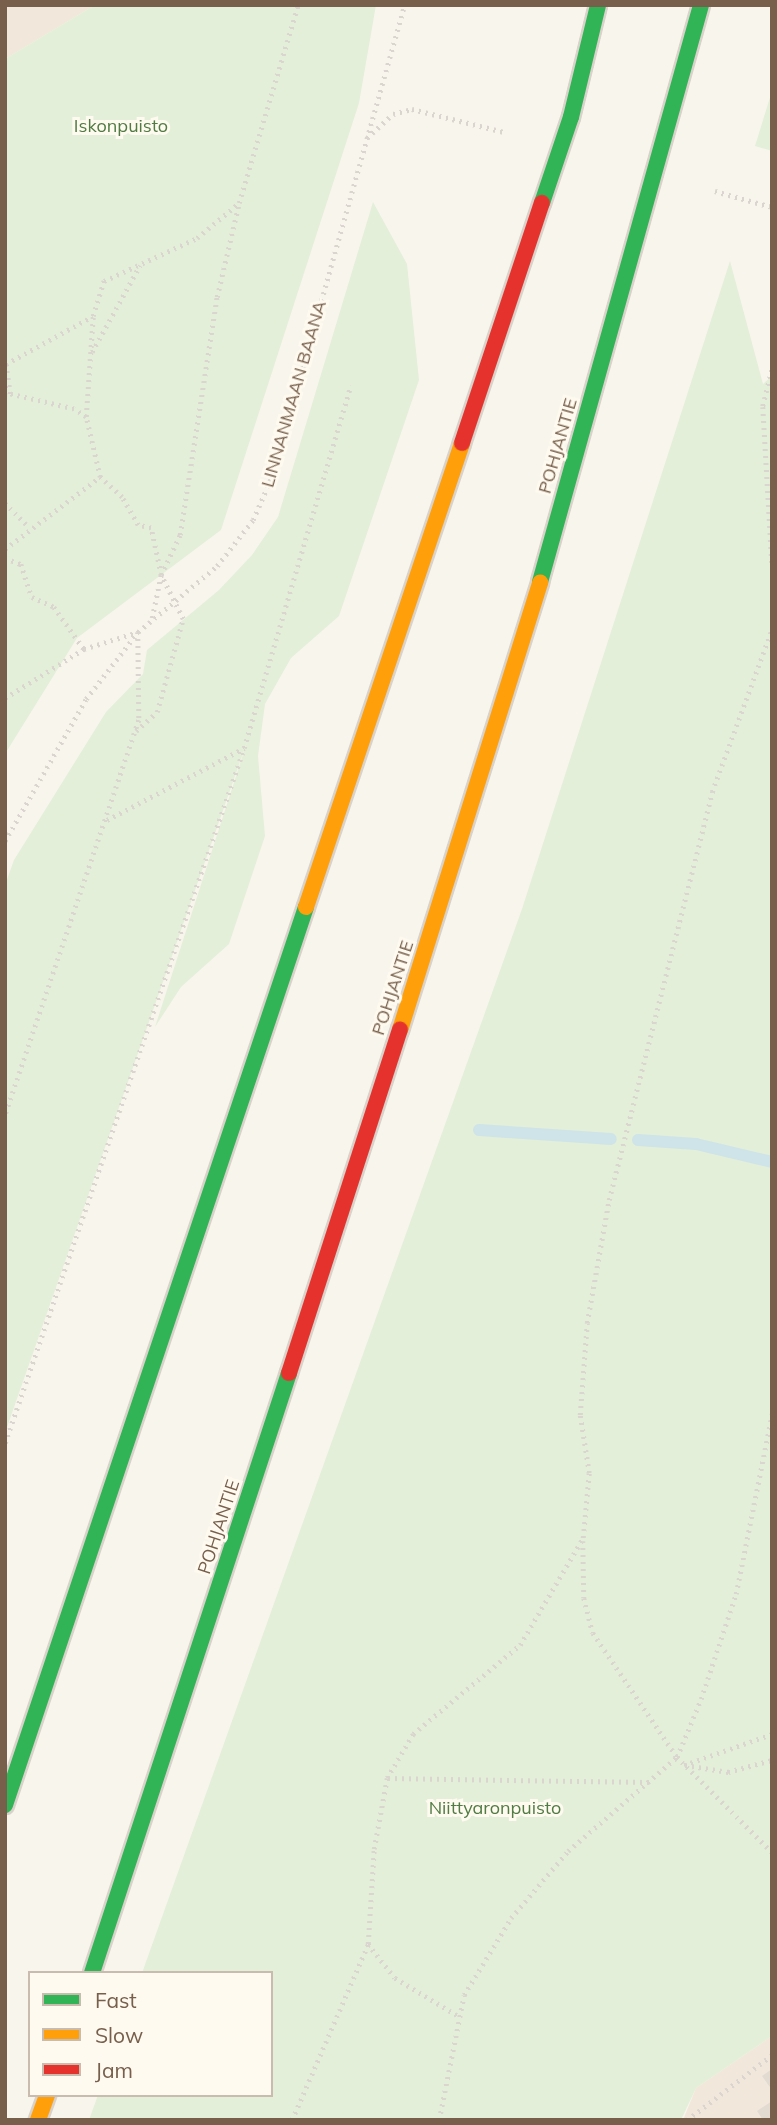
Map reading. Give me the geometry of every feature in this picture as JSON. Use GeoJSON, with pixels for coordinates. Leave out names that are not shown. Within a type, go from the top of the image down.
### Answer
{"type":"FeatureCollection","features":[{"type":"Feature","properties":{"kind":"highway"},"geometry":{"type":"LineString","coordinates":[[5,1805],[567,131],[598,5]]}},
{"type":"Feature","properties":{"kind":"highway","name":"POHJANTIE"},"geometry":{"type":"LineString","coordinates":[[93,1971],[134,1855],[516,668],[701,5]]}},
{"type":"Feature","properties":{"kind":"highway"},"geometry":{"type":"LineString","coordinates":[[685,70],[712,5]]}},
{"type":"Feature","properties":{"kind":"highway"},"geometry":{"type":"LineString","coordinates":[[38,2120],[46,2097]]}},
{"type":"Feature","properties":{"kind":"path"},"geometry":{"type":"LineString","coordinates":[[152,618],[161,575],[180,535],[217,297],[239,203],[298,5]]}},
{"type":"Feature","properties":{"kind":"path","name":"LINNANMAAN BAANA"},"geometry":{"type":"LineString","coordinates":[[5,841],[86,699],[138,632],[174,599],[217,566],[253,520],[272,477],[404,5]]}},
{"type":"Feature","properties":{"kind":"path"},"geometry":{"type":"LineString","coordinates":[[367,138],[393,114],[412,109],[504,132]]}},
{"type":"Feature","properties":{"kind":"path"},"geometry":{"type":"LineString","coordinates":[[715,191],[772,207]]}},
{"type":"Feature","properties":{"kind":"path"},"geometry":{"type":"LineString","coordinates":[[136,732],[157,712],[183,619],[161,575],[151,528],[138,525],[122,497],[100,477],[86,417],[93,316],[104,281],[197,238],[239,203]]}},
{"type":"Feature","properties":{"kind":"path"},"geometry":{"type":"LineString","coordinates":[[90,355],[140,265]]}},
{"type":"Feature","properties":{"kind":"path"},"geometry":{"type":"LineString","coordinates":[[86,417],[74,409],[10,394],[6,364],[93,316]]}},
{"type":"Feature","properties":{"kind":"path"},"geometry":{"type":"LineString","coordinates":[[772,370],[763,408],[765,479],[772,562]]}},
{"type":"Feature","properties":{"kind":"path"},"geometry":{"type":"LineString","coordinates":[[5,1443],[244,748],[351,385]]}},
{"type":"Feature","properties":{"kind":"path"},"geometry":{"type":"LineString","coordinates":[[5,550],[29,527],[100,477]]}},
{"type":"Feature","properties":{"kind":"path"},"geometry":{"type":"LineString","coordinates":[[765,479],[772,480]]}},
{"type":"Feature","properties":{"kind":"path"},"geometry":{"type":"LineString","coordinates":[[5,503],[29,527]]}},
{"type":"Feature","properties":{"kind":"path"},"geometry":{"type":"LineString","coordinates":[[5,558],[21,564],[32,597],[54,607],[84,649]]}},
{"type":"Feature","properties":{"kind":"path"},"geometry":{"type":"LineString","coordinates":[[772,629],[712,792],[609,1200],[587,1323],[580,1415],[589,1474],[583,1538],[584,1598],[593,1633],[677,1757],[772,1852]]}},
{"type":"Feature","properties":{"kind":"path"},"geometry":{"type":"LineString","coordinates":[[5,698],[84,649],[138,632],[139,720],[136,732],[5,1117]]}},
{"type":"Feature","properties":{"kind":"path"},"geometry":{"type":"LineString","coordinates":[[106,820],[244,748]]}},
{"type":"Feature","properties":{"kind":"path"},"geometry":{"type":"LineString","coordinates":[[439,2120],[464,1994],[511,1918],[568,1851],[677,1757],[701,1699],[736,1594],[772,1414]]}},
{"type":"Feature","properties":{"kind":"path"},"geometry":{"type":"LineString","coordinates":[[292,2120],[368,1944],[374,1849],[387,1778],[413,1734],[520,1645],[583,1538]]}},
{"type":"Feature","properties":{"kind":"path"},"geometry":{"type":"LineString","coordinates":[[684,1765],[772,1734]]}},
{"type":"Feature","properties":{"kind":"path"},"geometry":{"type":"LineString","coordinates":[[684,1765],[728,1772],[772,1760]]}},
{"type":"Feature","properties":{"kind":"path"},"geometry":{"type":"LineString","coordinates":[[387,1778],[649,1782]]}},
{"type":"Feature","properties":{"kind":"path"},"geometry":{"type":"LineString","coordinates":[[368,1944],[396,1978],[460,2017]]}},
{"type":"Feature","properties":{"kind":"path"},"geometry":{"type":"LineString","coordinates":[[687,2120],[772,2055]]}},
{"type":"Feature","properties":{"kind":"shaded area"},"geometry":{"type":"Polygon","coordinates":[[[5,5],[95,5],[5,59],[5,5]]]}},
{"type":"Feature","properties":{"kind":"shaded area"},"geometry":{"type":"Polygon","coordinates":[[[772,2036],[772,2120],[683,2120],[696,2088],[772,2036]]]}},
{"type":"Feature","properties":{"kind":"green space","name":"Iskonpuisto"},"geometry":{"type":"Polygon","coordinates":[[[95,5],[376,5],[359,103],[221,530],[77,638],[5,754],[5,59],[95,5]]]}},
{"type":"Feature","properties":{"kind":"green space"},"geometry":{"type":"Polygon","coordinates":[[[772,91],[772,151],[755,146],[772,91]]]}},
{"type":"Feature","properties":{"kind":"green space"},"geometry":{"type":"Polygon","coordinates":[[[373,202],[407,264],[419,380],[339,616],[291,658],[265,704],[258,756],[265,836],[229,944],[181,987],[155,1027],[248,739],[5,1433],[5,885],[14,860],[106,712],[143,674],[147,650],[219,590],[252,555],[278,517],[373,202]]]}},
{"type":"Feature","properties":{"kind":"green space","name":"Niittyaronpuisto"},"geometry":{"type":"Polygon","coordinates":[[[730,261],[763,384],[772,376],[772,2036],[696,2088],[681,2120],[89,2120],[97,2097],[273,2097],[273,1971],[143,1971],[522,909],[730,261]]]}},
{"type":"Feature","properties":{"kind":"building"},"geometry":{"type":"Polygon","coordinates":[[[772,2069],[772,2090],[762,2076],[772,2069]]]}},
{"type":"Feature","properties":{"kind":"building"},"geometry":{"type":"Polygon","coordinates":[[[772,2101],[772,2120],[763,2120],[757,2111],[772,2101]]]}},
{"type":"Feature","properties":{"kind":"waterway"},"geometry":{"type":"LineString","coordinates":[[479,1130],[611,1139]]}},
{"type":"Feature","properties":{"kind":"waterway"},"geometry":{"type":"LineString","coordinates":[[638,1140],[696,1144],[772,1162]]}},
{"type":"Feature","properties":{"kind":"traffic: fast"},"geometry":{"type":"LineString","coordinates":[[542,203],[571,117],[598,5]]}},
{"type":"Feature","properties":{"kind":"traffic: fast"},"geometry":{"type":"LineString","coordinates":[[540,582],[701,5]]}},
{"type":"Feature","properties":{"kind":"traffic: fast"},"geometry":{"type":"LineString","coordinates":[[5,1805],[306,907]]}},
{"type":"Feature","properties":{"kind":"traffic: fast"},"geometry":{"type":"LineString","coordinates":[[93,1971],[289,1373]]}},
{"type":"Feature","properties":{"kind":"traffic: slow"},"geometry":{"type":"LineString","coordinates":[[306,907],[462,443]]}},
{"type":"Feature","properties":{"kind":"traffic: slow"},"geometry":{"type":"LineString","coordinates":[[400,1030],[540,582]]}},
{"type":"Feature","properties":{"kind":"traffic: slow"},"geometry":{"type":"LineString","coordinates":[[38,2120],[46,2097]]}},
{"type":"Feature","properties":{"kind":"traffic: jam"},"geometry":{"type":"LineString","coordinates":[[462,443],[542,203]]}},
{"type":"Feature","properties":{"kind":"traffic: jam"},"geometry":{"type":"LineString","coordinates":[[289,1373],[400,1030]]}}]}
